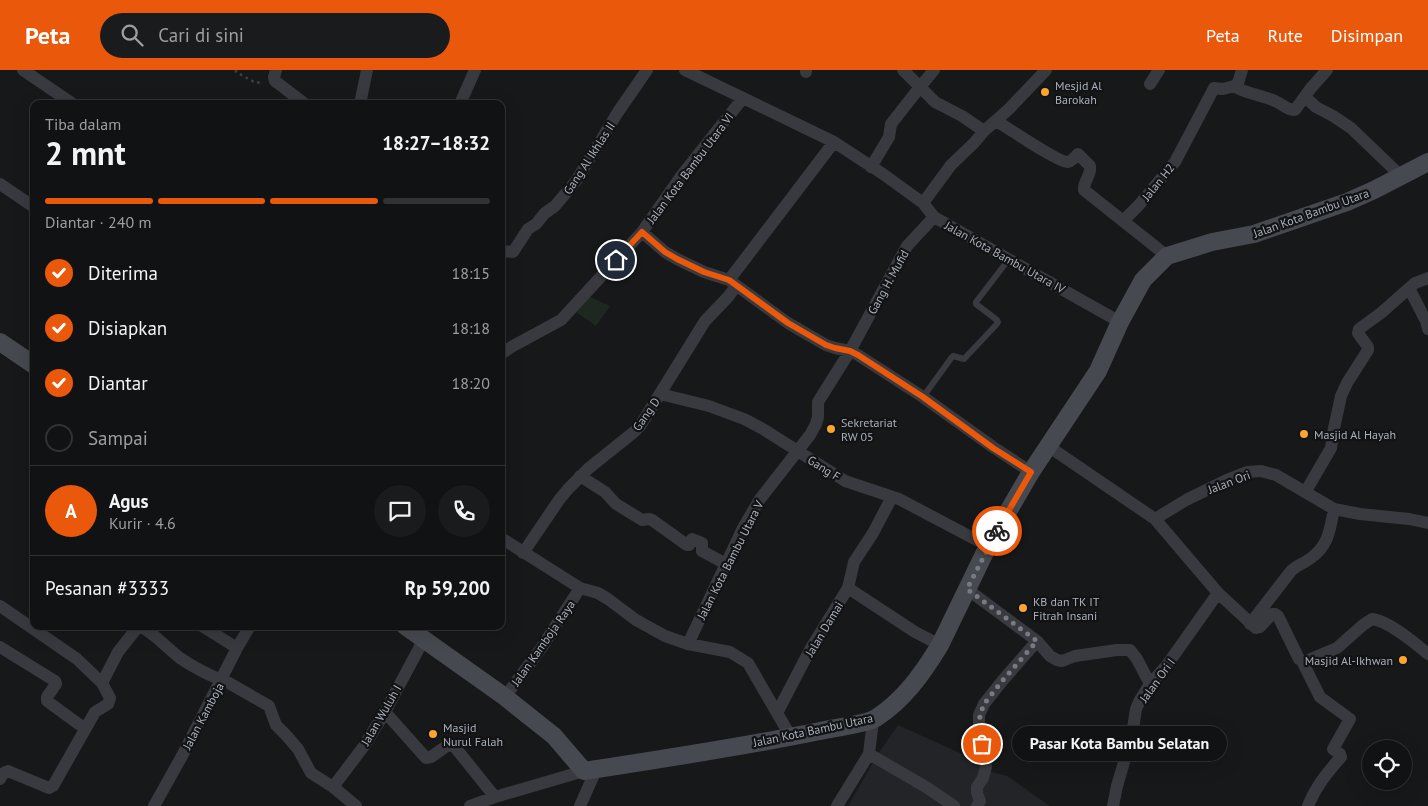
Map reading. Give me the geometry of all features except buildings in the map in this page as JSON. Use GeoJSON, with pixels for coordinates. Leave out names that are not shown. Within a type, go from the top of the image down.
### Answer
{"type":"FeatureCollection","features":[{"type":"Feature","properties":{"kind":"street"},"geometry":{"type":"LineString","coordinates":[[23,70],[67,100]]}},
{"type":"Feature","properties":{"kind":"street"},"geometry":{"type":"LineString","coordinates":[[361,100],[368,70]]}},
{"type":"Feature","properties":{"kind":"street","name":"Gang Al Ikhlas II"},"geometry":{"type":"LineString","coordinates":[[505,251],[513,252],[528,229],[536,224],[569,191],[618,112],[647,70]]}},
{"type":"Feature","properties":{"kind":"street","name":"Jalan Kota Bambu Utara IV"},"geometry":{"type":"LineString","coordinates":[[685,70],[712,76],[743,98],[834,142],[923,203],[934,217],[1120,322]]}},
{"type":"Feature","properties":{"kind":"street"},"geometry":{"type":"LineString","coordinates":[[904,70],[935,102],[962,116],[984,131]]}},
{"type":"Feature","properties":{"kind":"street"},"geometry":{"type":"LineString","coordinates":[[871,167],[889,137],[891,124],[934,70]]}},
{"type":"Feature","properties":{"kind":"street"},"geometry":{"type":"LineString","coordinates":[[923,203],[952,165],[1046,70]]}},
{"type":"Feature","properties":{"kind":"street"},"geometry":{"type":"LineString","coordinates":[[1150,84],[1159,70]]}},
{"type":"Feature","properties":{"kind":"street"},"geometry":{"type":"LineString","coordinates":[[1242,70],[1238,83],[1234,86],[1238,90],[1270,99],[1291,110],[1295,110],[1328,70]]}},
{"type":"Feature","properties":{"kind":"street"},"geometry":{"type":"LineString","coordinates":[[462,100],[474,71]]}},
{"type":"Feature","properties":{"kind":"street"},"geometry":{"type":"LineString","coordinates":[[275,76],[300,100]]}},
{"type":"Feature","properties":{"kind":"street","name":"Jalan H2"},"geometry":{"type":"LineString","coordinates":[[1123,221],[1175,162],[1214,88],[1223,89],[1234,86]]}},
{"type":"Feature","properties":{"kind":"street"},"geometry":{"type":"LineString","coordinates":[[1305,97],[1316,107],[1351,128],[1401,176]]}},
{"type":"Feature","properties":{"kind":"street","name":"Jalan Kota Bambu Utara VI"},"geometry":{"type":"LineString","coordinates":[[505,351],[561,320],[642,232],[682,175],[743,98]]}},
{"type":"Feature","properties":{"kind":"street"},"geometry":{"type":"LineString","coordinates":[[996,121],[1060,160],[1067,162],[1074,159],[1078,154],[1091,168],[1084,184],[1084,190],[1167,256]]}},
{"type":"Feature","properties":{"kind":"street","name":"Gang D"},"geometry":{"type":"LineString","coordinates":[[523,553],[559,500],[580,476],[634,432],[648,416],[705,322],[728,297],[732,283],[834,142]]}},
{"type":"Feature","properties":{"kind":"street","name":"Jalan Kota Bambu Utara"},"geometry":{"type":"LineString","coordinates":[[590,770],[791,737],[874,720],[898,703],[914,684],[940,645],[988,546],[1031,472],[1098,371],[1120,322],[1143,280],[1167,256],[1212,242],[1254,234],[1347,202],[1428,162]]}},
{"type":"Feature","properties":{"kind":"street"},"geometry":{"type":"LineString","coordinates":[[0,184],[30,204]]}},
{"type":"Feature","properties":{"kind":"street","name":"Gang H. Mufid"},"geometry":{"type":"LineString","coordinates":[[850,351],[907,246],[934,217]]}},
{"type":"Feature","properties":{"kind":"street"},"geometry":{"type":"LineString","coordinates":[[642,232],[665,252],[704,272],[732,283],[788,323],[835,348],[850,351],[923,397],[993,448],[1031,472]]}},
{"type":"Feature","properties":{"kind":"street"},"geometry":{"type":"LineString","coordinates":[[1306,491],[1332,448],[1332,433],[1342,396],[1347,383],[1368,350],[1368,347],[1358,333],[1359,329],[1381,313],[1415,283],[1428,278]]}},
{"type":"Feature","properties":{"kind":"street"},"geometry":{"type":"LineString","coordinates":[[1409,288],[1426,321],[1428,329]]}},
{"type":"Feature","properties":{"kind":"street"},"geometry":{"type":"LineString","coordinates":[[0,342],[30,362]]}},
{"type":"Feature","properties":{"kind":"street","name":"Jalan Kota Bambu Utara V"},"geometry":{"type":"LineString","coordinates":[[688,644],[743,528],[760,499],[814,429],[818,417],[818,402],[850,351]]}},
{"type":"Feature","properties":{"kind":"street","name":"Gang F"},"geometry":{"type":"LineString","coordinates":[[660,394],[722,410],[757,426],[845,481],[899,500],[988,546]]}},
{"type":"Feature","properties":{"kind":"street"},"geometry":{"type":"LineString","coordinates":[[1048,446],[1155,519],[1218,593],[1250,624],[1256,628],[1260,627],[1272,614],[1278,616],[1320,697],[1350,719],[1333,749],[1341,757],[1320,781],[1308,806]]}},
{"type":"Feature","properties":{"kind":"street","name":"Jalan Ori"},"geometry":{"type":"LineString","coordinates":[[1155,519],[1186,500],[1229,479],[1247,472],[1260,471],[1276,474],[1334,509],[1428,523]]}},
{"type":"Feature","properties":{"kind":"street"},"geometry":{"type":"LineString","coordinates":[[580,476],[605,492],[616,504],[635,516],[642,520],[652,520],[688,545],[692,539],[697,540],[702,543],[702,551],[726,564]]}},
{"type":"Feature","properties":{"kind":"street"},"geometry":{"type":"LineString","coordinates":[[848,588],[854,562],[873,533],[892,497]]}},
{"type":"Feature","properties":{"kind":"street"},"geometry":{"type":"LineString","coordinates":[[1250,624],[1291,570],[1310,559],[1327,542],[1334,509]]}},
{"type":"Feature","properties":{"kind":"street"},"geometry":{"type":"LineString","coordinates":[[505,541],[580,588],[598,593],[615,603],[636,620],[665,636],[688,644],[730,652],[748,663],[791,737]]}},
{"type":"Feature","properties":{"kind":"street","name":"Jalan Kamboja Raya"},"geometry":{"type":"LineString","coordinates":[[505,697],[542,647],[580,588]]}},
{"type":"Feature","properties":{"kind":"street","name":"Jalan Damai"},"geometry":{"type":"LineString","coordinates":[[778,713],[803,664],[848,588],[916,632],[940,645]]}},
{"type":"Feature","properties":{"kind":"street"},"geometry":{"type":"LineString","coordinates":[[967,589],[1037,641],[1050,656],[1057,660],[1062,661],[1074,656],[1117,650],[1130,650],[1150,684]]}},
{"type":"Feature","properties":{"kind":"street","name":"Jalan Ori I"},"geometry":{"type":"LineString","coordinates":[[1113,806],[1132,735],[1136,709],[1140,700],[1150,684],[1168,665],[1218,593]]}},
{"type":"Feature","properties":{"kind":"street"},"geometry":{"type":"LineString","coordinates":[[0,606],[30,627]]}},
{"type":"Feature","properties":{"kind":"street"},"geometry":{"type":"LineString","coordinates":[[1302,661],[1336,648],[1372,619],[1382,622],[1401,633],[1428,654]]}},
{"type":"Feature","properties":{"kind":"street"},"geometry":{"type":"LineString","coordinates":[[0,778],[8,771],[49,788],[52,786],[84,728],[96,711],[110,701],[102,683],[77,659],[35,630]]}},
{"type":"Feature","properties":{"kind":"street"},"geometry":{"type":"LineString","coordinates":[[102,683],[118,652],[136,630]]}},
{"type":"Feature","properties":{"kind":"street"},"geometry":{"type":"LineString","coordinates":[[145,630],[181,659],[204,673],[222,680],[269,706],[276,726],[298,749],[311,773],[333,786],[356,806]]}},
{"type":"Feature","properties":{"kind":"street"},"geometry":{"type":"LineString","coordinates":[[208,630],[237,648]]}},
{"type":"Feature","properties":{"kind":"street","name":"Jalan Kamboja"},"geometry":{"type":"LineString","coordinates":[[154,806],[248,630]]}},
{"type":"Feature","properties":{"kind":"street","name":"Jalan Kamboja Raya"},"geometry":{"type":"LineString","coordinates":[[411,630],[505,697],[554,736],[590,770]]}},
{"type":"Feature","properties":{"kind":"street","name":"Jalan Wuluh I"},"geometry":{"type":"LineString","coordinates":[[333,786],[364,746],[424,639]]}},
{"type":"Feature","properties":{"kind":"street"},"geometry":{"type":"LineString","coordinates":[[977,806],[980,801],[976,793],[977,788],[983,778],[986,767],[979,730],[980,715],[984,704],[1037,641]]}},
{"type":"Feature","properties":{"kind":"street"},"geometry":{"type":"LineString","coordinates":[[0,647],[55,681],[56,684],[47,697],[47,702],[84,728]]}},
{"type":"Feature","properties":{"kind":"street"},"geometry":{"type":"LineString","coordinates":[[384,712],[426,758],[431,757],[448,745],[454,746],[495,797]]}},
{"type":"Feature","properties":{"kind":"street"},"geometry":{"type":"LineString","coordinates":[[837,806],[869,754],[874,720]]}},
{"type":"Feature","properties":{"kind":"street"},"geometry":{"type":"LineString","coordinates":[[869,754],[926,787],[954,806]]}},
{"type":"Feature","properties":{"kind":"street"},"geometry":{"type":"LineString","coordinates":[[470,806],[590,770]]}},
{"type":"Feature","properties":{"kind":"street"},"geometry":{"type":"LineString","coordinates":[[580,806],[590,770]]}},
{"type":"Feature","properties":{"kind":"lane"},"geometry":{"type":"LineString","coordinates":[[923,397],[953,356],[964,359],[998,322],[976,302],[1009,259]]}},
{"type":"Feature","properties":{"kind":"path"},"geometry":{"type":"LineString","coordinates":[[236,70],[236,72],[256,83],[275,76]]}},
{"type":"Feature","properties":{"kind":"shaded area"},"geometry":{"type":"Polygon","coordinates":[[[588,296],[610,306],[596,326],[576,312],[588,296]]]}},
{"type":"Feature","properties":{"kind":"shaded area"},"geometry":{"type":"Polygon","coordinates":[[[898,725],[962,754],[984,761],[984,770],[1007,776],[1050,806],[848,806],[878,754],[898,725]]]}},
{"type":"Feature","properties":{"kind":"way so far"},"geometry":{"type":"LineString","coordinates":[[982,744],[979,730],[980,715],[984,704],[1037,641],[967,589],[997,531]]}},
{"type":"Feature","properties":{"kind":"place","name":"Mesjid Al Barokah"},"geometry":{"type":"Point","coordinates":[1045,92]}},
{"type":"Feature","properties":{"kind":"place","name":"Sekretariat RW 05"},"geometry":{"type":"Point","coordinates":[831,429]}},
{"type":"Feature","properties":{"kind":"place","name":"Masjid Al Hayah"},"geometry":{"type":"Point","coordinates":[1304,434]}},
{"type":"Feature","properties":{"kind":"place","name":"KB dan TK IT Fitrah Insani"},"geometry":{"type":"Point","coordinates":[1023,608]}},
{"type":"Feature","properties":{"kind":"place","name":"Masjid Al-Ikhwan"},"geometry":{"type":"Point","coordinates":[1403,660]}},
{"type":"Feature","properties":{"kind":"place","name":"Masjid Nurul Falah"},"geometry":{"type":"Point","coordinates":[433,734]}},
{"type":"Feature","properties":{"kind":"place","name":"Pasar Kota Bambu Selatan"},"geometry":{"type":"Point","coordinates":[982,744]}},
{"type":"Feature","properties":{"kind":"route"},"geometry":{"type":"LineString","coordinates":[[616,260],[642,232],[665,252],[704,272],[729,280],[788,323],[826,345],[858,355],[923,397],[993,448],[1031,472],[997,531]]}}]}
